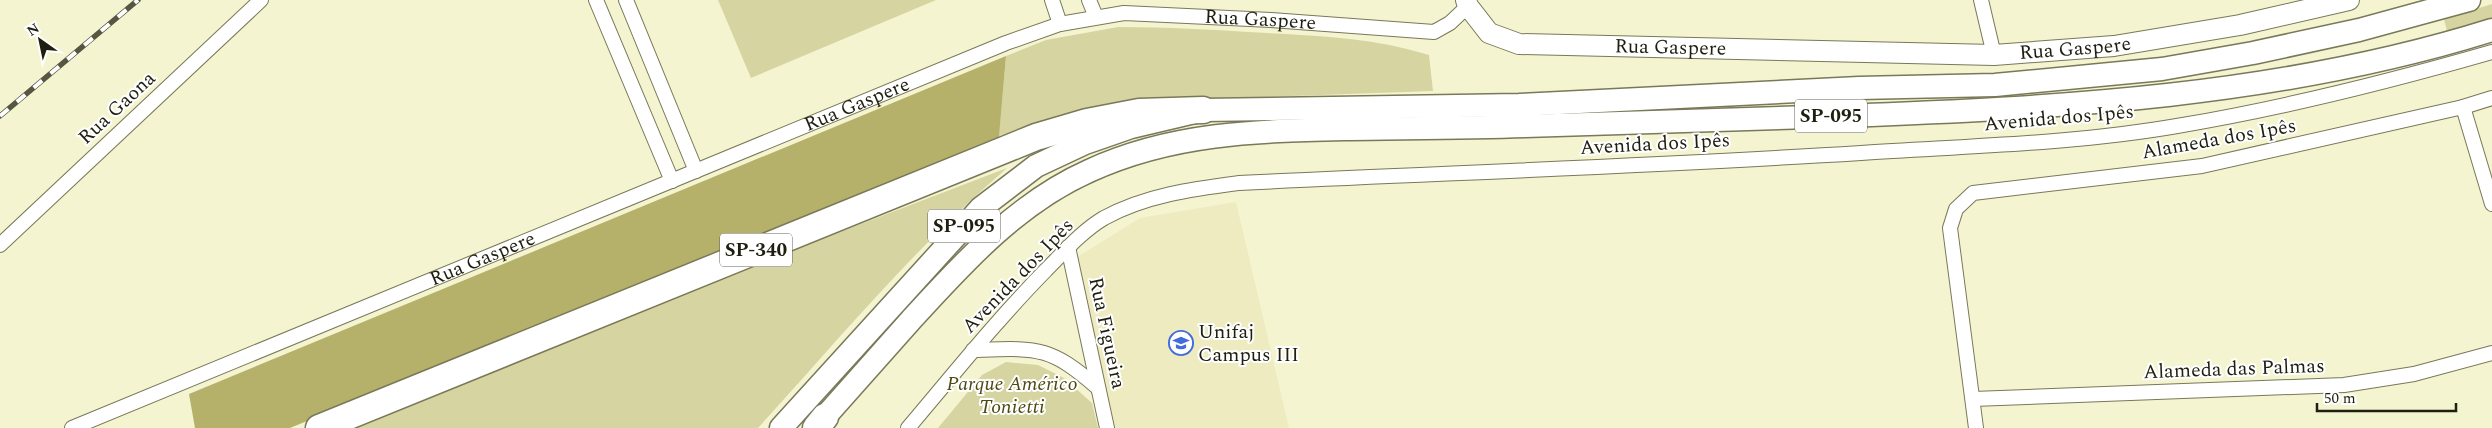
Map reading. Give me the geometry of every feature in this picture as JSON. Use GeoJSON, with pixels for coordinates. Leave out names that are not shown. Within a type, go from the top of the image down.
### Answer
{"type":"FeatureCollection","features":[{"type":"Feature","properties":{"kind":"highway","name":"SP-340"},"geometry":{"type":"LineString","coordinates":[[319,428],[1036,137],[1087,122],[1139,112],[1203,110]]}},
{"type":"Feature","properties":{"kind":"main road","name":"SP-095"},"geometry":{"type":"LineString","coordinates":[[781,428],[980,208],[1028,172],[1085,143],[1131,127],[1203,110],[1519,105],[1859,88],[1996,85],[2162,69],[2253,53],[2359,30],[2469,0]]}},
{"type":"Feature","properties":{"kind":"main road","name":"SP-095"},"geometry":{"type":"LineString","coordinates":[[818,424],[948,279],[983,244],[1014,218],[1051,192],[1084,173],[1124,156],[1164,144],[1207,136],[1256,131],[1528,126],[1990,111],[2158,97],[2374,63],[2492,30]]}},
{"type":"Feature","properties":{"kind":"street","name":"Rua Gaona"},"geometry":{"type":"LineString","coordinates":[[0,245],[261,0]]}},
{"type":"Feature","properties":{"kind":"street"},"geometry":{"type":"LineString","coordinates":[[596,0],[672,181]]}},
{"type":"Feature","properties":{"kind":"street"},"geometry":{"type":"LineString","coordinates":[[626,0],[696,171]]}},
{"type":"Feature","properties":{"kind":"street"},"geometry":{"type":"LineString","coordinates":[[1052,0],[1060,24]]}},
{"type":"Feature","properties":{"kind":"street"},"geometry":{"type":"LineString","coordinates":[[1089,0],[1096,17]]}},
{"type":"Feature","properties":{"kind":"street"},"geometry":{"type":"LineString","coordinates":[[1981,0],[1994,55]]}},
{"type":"Feature","properties":{"kind":"street","name":"Rua Gaspere"},"geometry":{"type":"LineString","coordinates":[[72,428],[1006,44],[1060,24],[1096,17],[1134,13],[1271,20],[1434,32],[1450,23],[1467,3],[1490,33],[1519,44],[1994,55],[2114,46],[2240,25],[2341,1]]}},
{"type":"Feature","properties":{"kind":"street","name":"Avenida dos Ipês"},"geometry":{"type":"LineString","coordinates":[[908,428],[1009,308],[1068,247],[1103,219],[1143,201],[1187,190],[1239,183],[1663,165],[2064,140],[2174,127],[2282,107],[2398,79],[2492,52]]}},
{"type":"Feature","properties":{"kind":"street","name":"Alameda dos Ipês"},"geometry":{"type":"LineString","coordinates":[[1973,399],[1950,228],[1956,209],[1973,193],[2202,166],[2462,107],[2492,98]]}},
{"type":"Feature","properties":{"kind":"street"},"geometry":{"type":"LineString","coordinates":[[2462,107],[2492,204]]}},
{"type":"Feature","properties":{"kind":"street","name":"Rua Figueira"},"geometry":{"type":"LineString","coordinates":[[1068,247],[1107,428]]}},
{"type":"Feature","properties":{"kind":"street"},"geometry":{"type":"LineString","coordinates":[[973,350],[1028,348],[1049,353],[1073,366],[1098,388]]}},
{"type":"Feature","properties":{"kind":"street","name":"Alameda das Palmas"},"geometry":{"type":"LineString","coordinates":[[1973,399],[2344,385],[2414,374],[2492,353]]}},
{"type":"Feature","properties":{"kind":"street"},"geometry":{"type":"LineString","coordinates":[[1973,399],[1976,428]]}},
{"type":"Feature","properties":{"kind":"shaded area"},"geometry":{"type":"Polygon","coordinates":[[[1006,56],[999,137],[290,428],[195,428],[189,394],[1006,56]]]}},
{"type":"Feature","properties":{"kind":"shaded area","name":"Unifaj Campus III"},"geometry":{"type":"Polygon","coordinates":[[[1236,202],[1289,428],[1111,428],[1074,259],[1140,218],[1236,202]]]}},
{"type":"Feature","properties":{"kind":"green space"},"geometry":{"type":"Polygon","coordinates":[[[718,0],[936,0],[751,78],[718,0]]]}},
{"type":"Feature","properties":{"kind":"green space"},"geometry":{"type":"Polygon","coordinates":[[[2492,4],[2492,18],[2447,31],[2444,19],[2492,4]]]}},
{"type":"Feature","properties":{"kind":"green space"},"geometry":{"type":"Polygon","coordinates":[[[1118,27],[1308,35],[1369,41],[1409,49],[1429,55],[1433,91],[1122,102],[1076,111],[999,136],[1006,56],[1046,40],[1118,27]]]}},
{"type":"Feature","properties":{"kind":"green space"},"geometry":{"type":"Polygon","coordinates":[[[1007,168],[973,198],[910,261],[758,428],[341,428],[545,345],[1007,168]]]}},
{"type":"Feature","properties":{"kind":"green space","name":"Parque Américo Tonietti"},"geometry":{"type":"Polygon","coordinates":[[[1006,362],[1038,365],[1064,378],[1092,403],[1098,428],[938,428],[982,375],[1006,362]]]}},
{"type":"Feature","properties":{"kind":"railway"},"geometry":{"type":"LineString","coordinates":[[0,116],[138,0]]}},
{"type":"Feature","properties":{"kind":"place","name":"Unifaj Campus III"},"geometry":{"type":"Point","coordinates":[1181,343]}}]}
